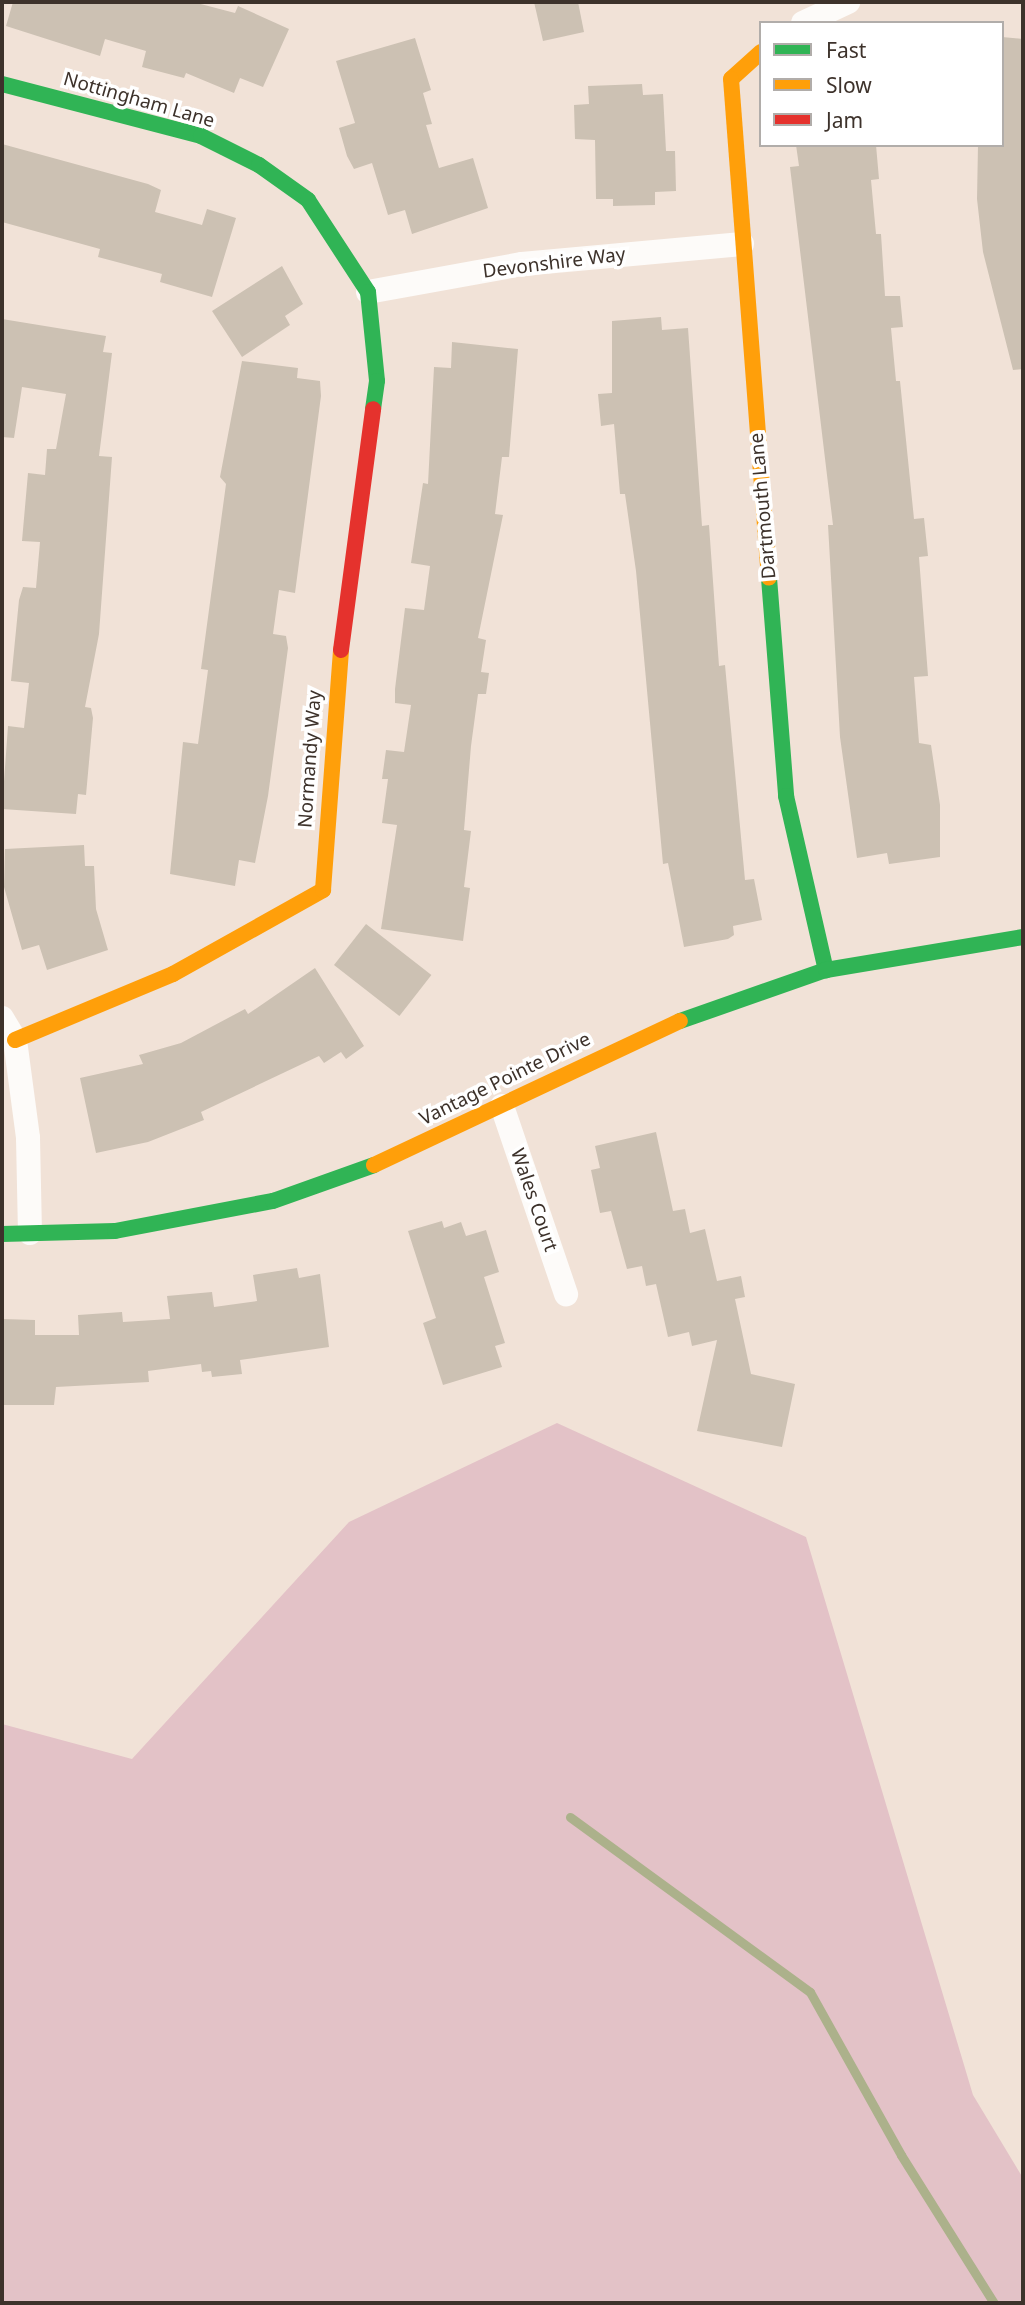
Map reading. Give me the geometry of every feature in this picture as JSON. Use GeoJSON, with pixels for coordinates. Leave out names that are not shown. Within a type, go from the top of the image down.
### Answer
{"type":"FeatureCollection","features":[{"type":"Feature","properties":{"kind":"street"},"geometry":{"type":"LineString","coordinates":[[807,21],[848,2]]}},
{"type":"Feature","properties":{"kind":"street","name":"Dartmouth Lane"},"geometry":{"type":"LineString","coordinates":[[759,54],[731,79],[742,244],[786,796],[826,970]]}},
{"type":"Feature","properties":{"kind":"street","name":"Nottingham Lane"},"geometry":{"type":"LineString","coordinates":[[2,84],[201,136],[259,165],[308,200],[368,292]]}},
{"type":"Feature","properties":{"kind":"street","name":"Devonshire Way"},"geometry":{"type":"LineString","coordinates":[[368,292],[522,264],[742,244]]}},
{"type":"Feature","properties":{"kind":"street","name":"Normandy Way"},"geometry":{"type":"LineString","coordinates":[[15,1040],[173,974],[323,890],[332,717],[377,380],[368,292]]}},
{"type":"Feature","properties":{"kind":"street","name":"Vantage Pointe Drive"},"geometry":{"type":"LineString","coordinates":[[2,1234],[128,1229],[273,1201],[376,1164],[502,1106],[639,1037],[826,970],[903,953],[1023,937]]}},
{"type":"Feature","properties":{"kind":"street"},"geometry":{"type":"LineString","coordinates":[[2,1018],[15,1040],[28,1138],[30,1233]]}},
{"type":"Feature","properties":{"kind":"street","name":"Wales Court"},"geometry":{"type":"LineString","coordinates":[[502,1106],[566,1294]]}},
{"type":"Feature","properties":{"kind":"shaded area"},"geometry":{"type":"Polygon","coordinates":[[[557,1423],[806,1537],[973,2095],[1023,2178],[1023,2303],[2,2303],[2,1724],[132,1759],[349,1522],[557,1423]]]}},
{"type":"Feature","properties":{"kind":"building"},"geometry":{"type":"Polygon","coordinates":[[[13,2],[193,2],[235,13],[238,6],[289,29],[263,87],[240,78],[234,93],[186,73],[184,78],[142,67],[146,51],[105,39],[100,56],[6,26],[13,2]]]}},
{"type":"Feature","properties":{"kind":"building"},"geometry":{"type":"Polygon","coordinates":[[[534,2],[578,2],[584,32],[543,41],[534,2]]]}},
{"type":"Feature","properties":{"kind":"building"},"geometry":{"type":"Polygon","coordinates":[[[1004,37],[1023,39],[1023,369],[1013,370],[983,252],[977,199],[978,147],[1004,147],[1004,37]]]}},
{"type":"Feature","properties":{"kind":"building"},"geometry":{"type":"Polygon","coordinates":[[[415,38],[431,90],[423,93],[432,124],[426,125],[439,168],[473,158],[488,208],[412,234],[405,210],[388,215],[372,163],[354,169],[347,156],[339,128],[355,123],[336,61],[415,38]]]}},
{"type":"Feature","properties":{"kind":"building"},"geometry":{"type":"Polygon","coordinates":[[[642,84],[643,95],[663,94],[666,151],[675,151],[676,191],[655,192],[655,205],[613,206],[613,199],[596,199],[595,140],[575,139],[574,105],[589,104],[588,86],[642,84]]]}},
{"type":"Feature","properties":{"kind":"building"},"geometry":{"type":"Polygon","coordinates":[[[2,144],[148,184],[161,190],[155,212],[202,225],[207,209],[236,218],[212,297],[160,282],[162,274],[98,257],[100,249],[2,222],[2,144]]]}},
{"type":"Feature","properties":{"kind":"building"},"geometry":{"type":"Polygon","coordinates":[[[796,147],[876,147],[879,179],[871,180],[876,234],[881,234],[885,296],[900,296],[903,327],[891,328],[896,381],[900,381],[914,519],[924,518],[928,556],[919,557],[928,676],[914,677],[919,743],[931,745],[940,805],[940,857],[889,864],[887,853],[857,858],[840,737],[828,525],[833,525],[790,167],[799,166],[796,147]]]}},
{"type":"Feature","properties":{"kind":"building"},"geometry":{"type":"Polygon","coordinates":[[[282,266],[303,304],[285,316],[290,325],[242,357],[212,311],[282,266]]]}},
{"type":"Feature","properties":{"kind":"building"},"geometry":{"type":"Polygon","coordinates":[[[661,317],[662,330],[688,328],[702,526],[709,525],[719,666],[725,665],[745,880],[754,879],[762,920],[733,926],[734,935],[728,939],[684,947],[668,863],[663,864],[636,571],[625,494],[620,494],[614,424],[601,426],[598,394],[612,393],[612,321],[661,317]]]}},
{"type":"Feature","properties":{"kind":"building"},"geometry":{"type":"Polygon","coordinates":[[[2,319],[106,336],[103,352],[112,353],[99,456],[112,457],[99,634],[85,707],[91,708],[93,718],[86,795],[78,794],[76,814],[2,809],[8,726],[24,728],[29,683],[11,681],[19,600],[23,587],[36,588],[40,542],[22,541],[28,473],[45,475],[47,449],[56,449],[66,394],[22,387],[14,438],[2,437],[2,319]]]}},
{"type":"Feature","properties":{"kind":"building"},"geometry":{"type":"Polygon","coordinates":[[[452,342],[518,349],[509,457],[502,457],[495,514],[503,515],[478,638],[486,640],[481,672],[489,673],[486,694],[478,694],[471,746],[464,830],[471,831],[464,887],[470,888],[463,941],[381,929],[397,825],[382,823],[388,779],[382,779],[386,750],[404,752],[411,705],[395,703],[395,689],[405,608],[424,610],[430,566],[411,563],[423,483],[428,484],[434,367],[451,368],[452,342]]]}},
{"type":"Feature","properties":{"kind":"building"},"geometry":{"type":"Polygon","coordinates":[[[242,361],[298,368],[297,378],[320,381],[321,396],[295,593],[279,590],[273,634],[286,636],[288,648],[268,796],[255,863],[239,860],[235,886],[170,874],[183,742],[198,744],[208,670],[201,669],[226,484],[220,477],[242,361]]]}},
{"type":"Feature","properties":{"kind":"building"},"geometry":{"type":"Polygon","coordinates":[[[84,845],[85,866],[94,866],[96,909],[108,950],[47,970],[39,945],[22,950],[4,887],[5,849],[84,845]]]}},
{"type":"Feature","properties":{"kind":"building"},"geometry":{"type":"Polygon","coordinates":[[[366,924],[431,975],[399,1016],[334,965],[366,924]]]}},
{"type":"Feature","properties":{"kind":"building"},"geometry":{"type":"Polygon","coordinates":[[[315,968],[364,1046],[346,1059],[341,1052],[324,1063],[319,1056],[201,1112],[204,1120],[148,1142],[96,1153],[80,1078],[143,1064],[139,1055],[181,1043],[245,1009],[248,1014],[315,968]]]}},
{"type":"Feature","properties":{"kind":"building"},"geometry":{"type":"Polygon","coordinates":[[[656,1132],[673,1211],[685,1209],[690,1233],[705,1229],[717,1281],[741,1276],[745,1297],[735,1299],[751,1374],[795,1384],[782,1447],[697,1431],[717,1340],[692,1346],[689,1332],[668,1337],[656,1284],[646,1286],[642,1266],[627,1269],[611,1211],[600,1213],[591,1170],[600,1168],[595,1146],[656,1132]]]}},
{"type":"Feature","properties":{"kind":"building"},"geometry":{"type":"Polygon","coordinates":[[[442,1221],[444,1228],[461,1222],[466,1236],[486,1230],[499,1272],[484,1277],[505,1343],[495,1346],[502,1367],[443,1385],[423,1323],[436,1318],[408,1231],[442,1221]]]}},
{"type":"Feature","properties":{"kind":"building"},"geometry":{"type":"Polygon","coordinates":[[[297,1268],[299,1278],[320,1274],[329,1347],[240,1360],[242,1374],[212,1377],[211,1371],[202,1372],[201,1364],[148,1371],[149,1382],[56,1387],[54,1405],[2,1405],[2,1319],[35,1320],[35,1335],[79,1335],[78,1315],[122,1312],[123,1322],[170,1319],[167,1296],[212,1292],[214,1307],[257,1301],[253,1275],[297,1268]]]}},
{"type":"Feature","properties":{"kind":"waterway"},"geometry":{"type":"LineString","coordinates":[[570,1817],[810,1992],[901,2155],[994,2303]]}},
{"type":"Feature","properties":{"kind":"traffic: fast"},"geometry":{"type":"LineString","coordinates":[[2,84],[201,136],[259,165],[308,200],[368,292],[377,381],[373,409]]}},
{"type":"Feature","properties":{"kind":"traffic: fast"},"geometry":{"type":"LineString","coordinates":[[769,578],[786,796],[826,970]]}},
{"type":"Feature","properties":{"kind":"traffic: fast"},"geometry":{"type":"LineString","coordinates":[[680,1021],[826,970],[1023,937]]}},
{"type":"Feature","properties":{"kind":"traffic: fast"},"geometry":{"type":"LineString","coordinates":[[2,1234],[115,1231],[273,1201],[374,1165]]}},
{"type":"Feature","properties":{"kind":"traffic: slow"},"geometry":{"type":"LineString","coordinates":[[759,54],[731,79],[769,578]]}},
{"type":"Feature","properties":{"kind":"traffic: slow"},"geometry":{"type":"LineString","coordinates":[[15,1040],[173,974],[323,890],[341,650]]}},
{"type":"Feature","properties":{"kind":"traffic: slow"},"geometry":{"type":"LineString","coordinates":[[374,1165],[680,1021]]}},
{"type":"Feature","properties":{"kind":"traffic: jam"},"geometry":{"type":"LineString","coordinates":[[341,650],[373,409]]}}]}
